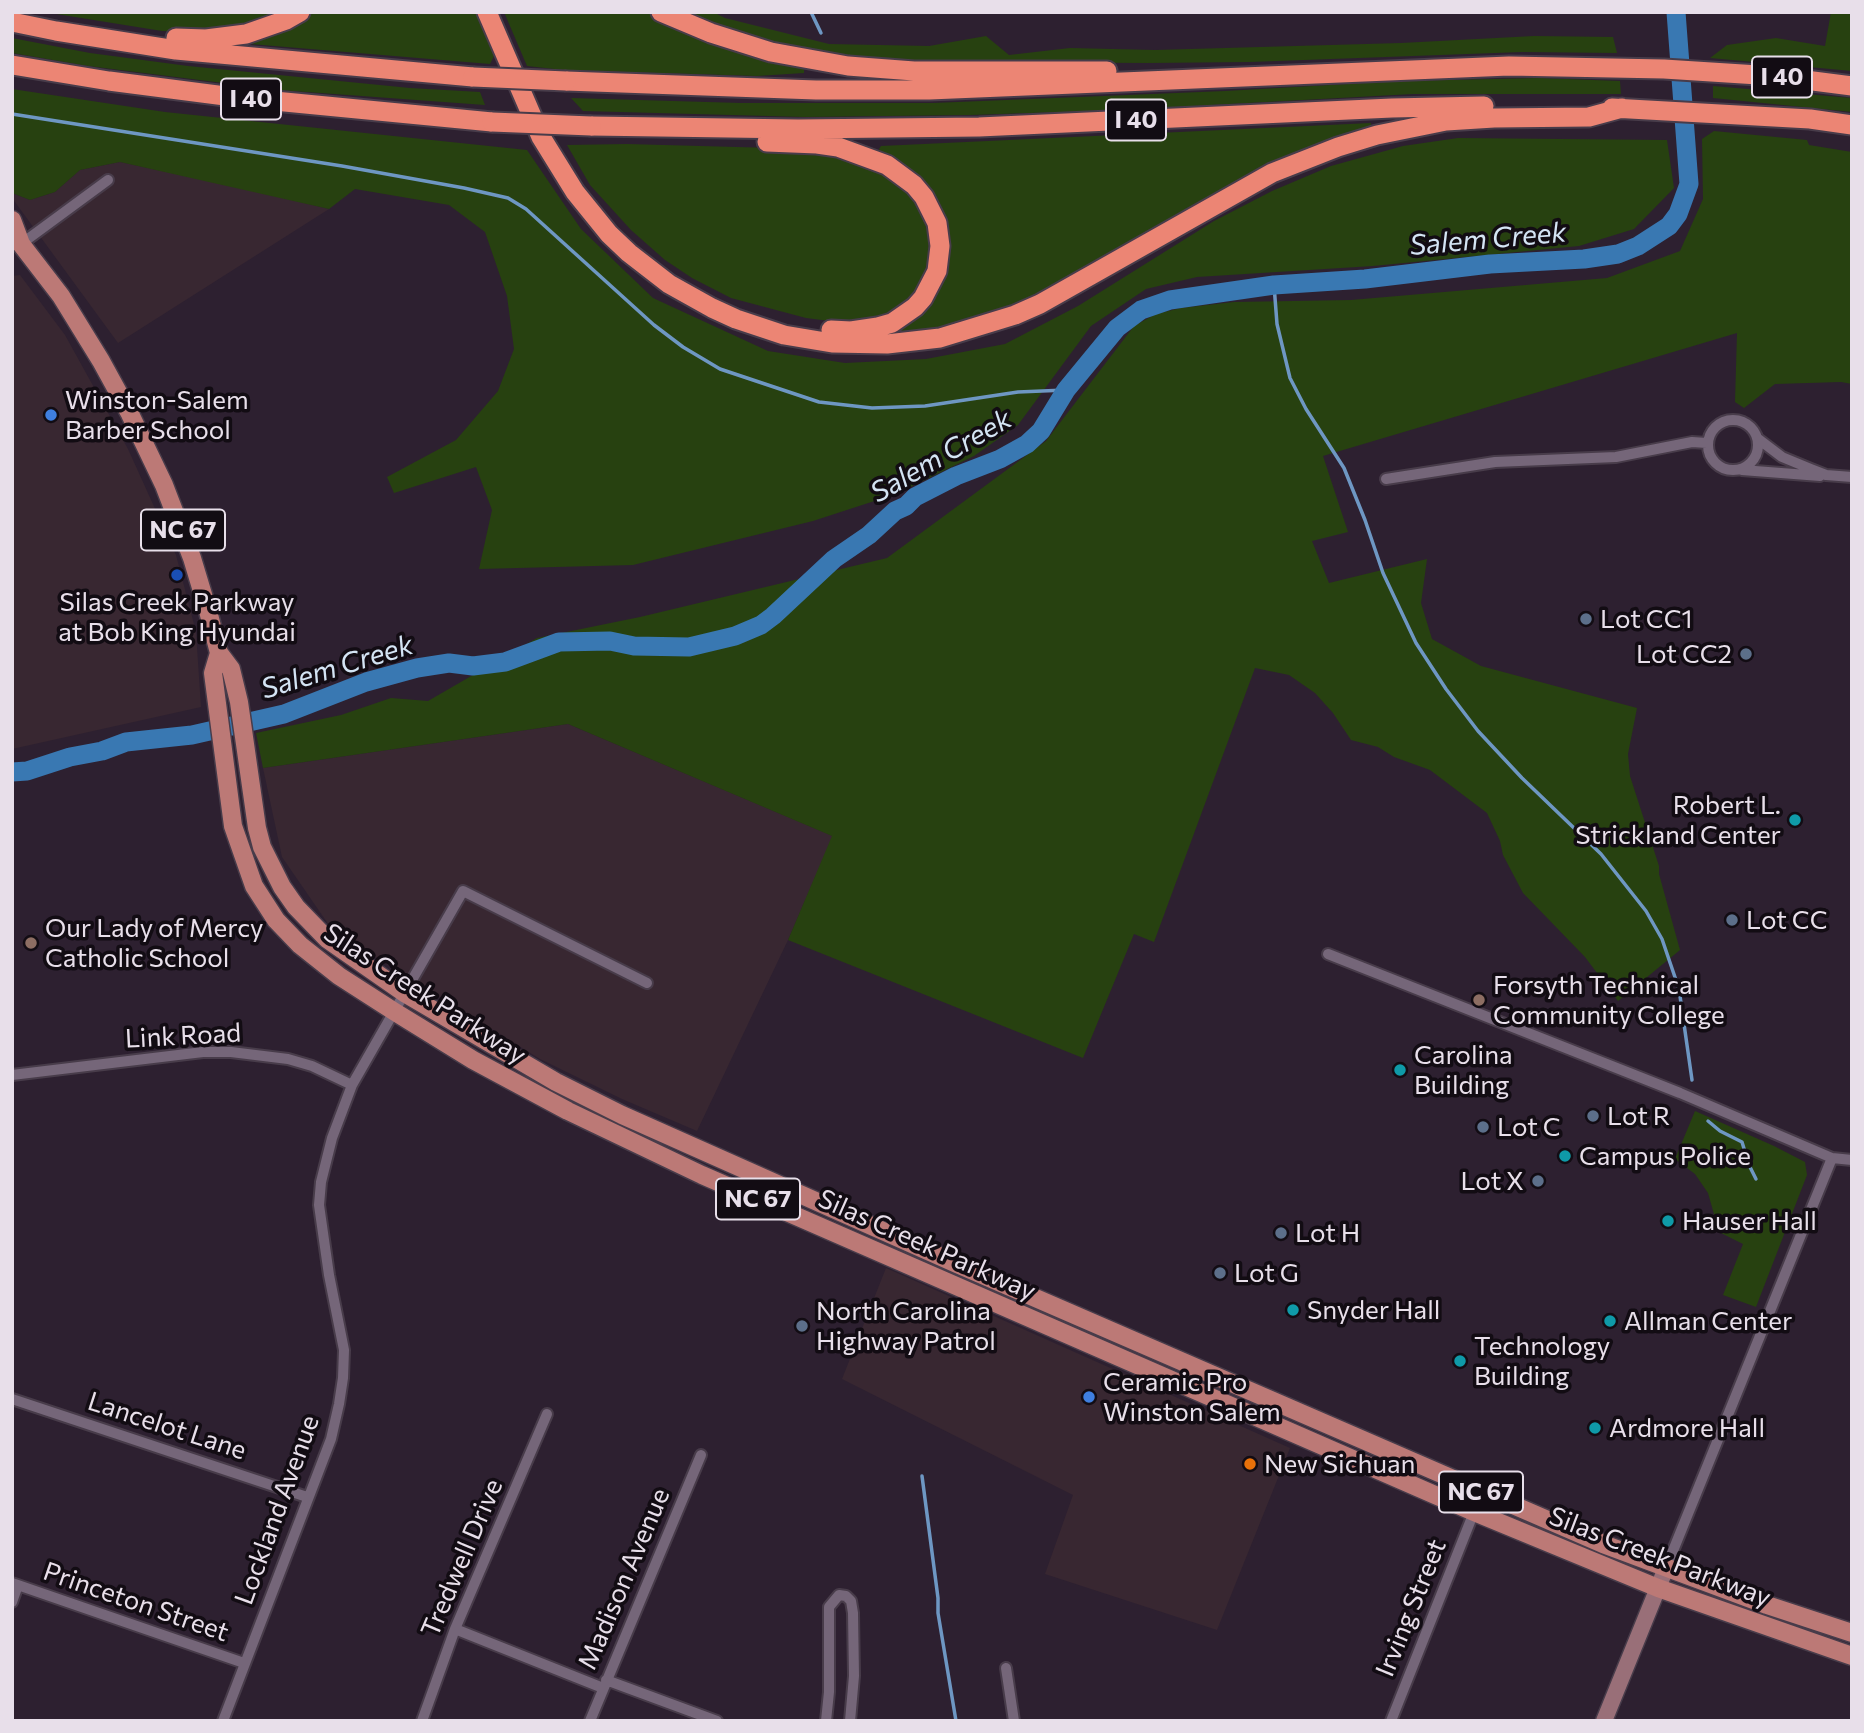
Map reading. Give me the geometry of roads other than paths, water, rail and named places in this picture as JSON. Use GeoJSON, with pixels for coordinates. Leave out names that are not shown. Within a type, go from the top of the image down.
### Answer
{"type":"FeatureCollection","features":[{"type":"Feature","properties":{"kind":"highway"},"geometry":{"type":"LineString","coordinates":[[56,31],[81,25],[164,37],[206,39],[246,34],[300,12]]}},
{"type":"Feature","properties":{"kind":"highway"},"geometry":{"type":"LineString","coordinates":[[487,12],[541,137],[575,192],[609,234],[669,284],[712,308],[784,335],[832,343],[887,344],[940,338],[1015,315],[1070,288],[1272,173],[1377,135],[1417,126],[1471,119],[1589,117],[1622,108]]}},
{"type":"Feature","properties":{"kind":"highway"},"geometry":{"type":"LineString","coordinates":[[499,12],[534,96],[555,138],[587,189],[649,255],[689,282],[731,304],[778,320],[819,329],[851,331],[878,327],[904,316],[923,298],[932,284],[937,271],[940,233],[932,211],[915,185],[887,165],[856,152],[817,144],[677,139],[649,128]]}},
{"type":"Feature","properties":{"kind":"highway"},"geometry":{"type":"LineString","coordinates":[[661,12],[739,43],[826,64],[914,71],[1112,71],[1129,83]]}},
{"type":"Feature","properties":{"kind":"highway","name":"I 40"},"geometry":{"type":"LineString","coordinates":[[12,22],[176,50],[473,78],[816,90],[969,89],[1446,68],[1619,67],[1774,76],[1852,86]]}},
{"type":"Feature","properties":{"kind":"highway","name":"I 40"},"geometry":{"type":"LineString","coordinates":[[12,65],[233,97],[492,122],[649,128],[979,127],[1392,108],[1507,106],[1713,113],[1810,119],[1852,125]]}},
{"type":"Feature","properties":{"kind":"main road","name":"Silas Creek Parkway"},"geometry":{"type":"LineString","coordinates":[[12,220],[15,245],[74,316],[148,450],[186,539],[219,653],[231,669],[239,702],[262,847],[282,887],[304,916],[327,939],[406,995],[556,1082],[622,1115],[1529,1513],[1666,1568],[1852,1633]]}},
{"type":"Feature","properties":{"kind":"main road","name":"Silas Creek Parkway"},"geometry":{"type":"LineString","coordinates":[[219,653],[213,673],[233,825],[254,886],[275,920],[300,945],[338,976],[395,1012],[494,1072],[616,1135],[1007,1308],[1474,1512],[1658,1588],[1852,1656]]}},
{"type":"Feature","properties":{"kind":"main road"},"geometry":{"type":"LineString","coordinates":[[1007,1308],[1027,1307],[1144,1358],[1148,1357],[1153,1349]]}},
{"type":"Feature","properties":{"kind":"main road"},"geometry":{"type":"LineString","coordinates":[[1604,1721],[1666,1568]]}},
{"type":"Feature","properties":{"kind":"street"},"geometry":{"type":"LineString","coordinates":[[15,245],[108,180]]}},
{"type":"Feature","properties":{"kind":"street"},"geometry":{"type":"LineString","coordinates":[[1826,475],[1818,477],[1723,469],[1711,459],[1707,443],[1714,427],[1730,420],[1747,424],[1757,438],[1782,457],[1826,475],[1852,477]]}},
{"type":"Feature","properties":{"kind":"street"},"geometry":{"type":"LineString","coordinates":[[1740,470],[1753,461],[1757,454],[1757,438]]}},
{"type":"Feature","properties":{"kind":"street"},"geometry":{"type":"LineString","coordinates":[[1387,479],[1495,462],[1616,457],[1692,442],[1707,443]]}},
{"type":"Feature","properties":{"kind":"street","name":"Lockland Avenue"},"geometry":{"type":"LineString","coordinates":[[223,1721],[331,1438],[343,1378],[344,1350],[319,1205],[321,1182],[332,1138],[352,1084],[406,995],[463,891],[647,983]]}},
{"type":"Feature","properties":{"kind":"street"},"geometry":{"type":"LineString","coordinates":[[1328,954],[1680,1093],[1832,1158],[1852,1160]]}},
{"type":"Feature","properties":{"kind":"street","name":"Link Road"},"geometry":{"type":"LineString","coordinates":[[12,1075],[181,1054],[230,1052],[288,1059],[312,1066],[352,1084]]}},
{"type":"Feature","properties":{"kind":"street"},"geometry":{"type":"LineString","coordinates":[[1666,1568],[1832,1158]]}},
{"type":"Feature","properties":{"kind":"street","name":"Lancelot Lane"},"geometry":{"type":"LineString","coordinates":[[12,1399],[307,1497]]}},
{"type":"Feature","properties":{"kind":"street","name":"Tredwell Drive"},"geometry":{"type":"LineString","coordinates":[[422,1721],[455,1629],[547,1414]]}},
{"type":"Feature","properties":{"kind":"street","name":"Madison Avenue"},"geometry":{"type":"LineString","coordinates":[[590,1721],[701,1455]]}},
{"type":"Feature","properties":{"kind":"street","name":"Irving Street"},"geometry":{"type":"LineString","coordinates":[[1391,1721],[1474,1512]]}},
{"type":"Feature","properties":{"kind":"street"},"geometry":{"type":"LineString","coordinates":[[12,1602],[15,1584]]}},
{"type":"Feature","properties":{"kind":"street","name":"Princeton Street"},"geometry":{"type":"LineString","coordinates":[[15,1584],[244,1663]]}},
{"type":"Feature","properties":{"kind":"street"},"geometry":{"type":"LineString","coordinates":[[826,1721],[829,1692],[829,1607],[839,1595],[846,1596],[851,1601],[853,1613],[854,1676],[850,1721]]}},
{"type":"Feature","properties":{"kind":"street"},"geometry":{"type":"LineString","coordinates":[[455,1629],[604,1684],[717,1721]]}},
{"type":"Feature","properties":{"kind":"street"},"geometry":{"type":"LineString","coordinates":[[1006,1668],[1014,1721]]}},
{"type":"Feature","properties":{"kind":"waterway"},"geometry":{"type":"LineString","coordinates":[[811,12],[821,33]]}},
{"type":"Feature","properties":{"kind":"waterway","name":"Salem Creek"},"geometry":{"type":"LineString","coordinates":[[12,772],[27,771],[126,742],[192,735],[284,714],[366,682],[417,668],[449,663],[473,666],[505,662],[559,642],[610,641],[634,646],[689,647],[735,636],[761,625],[773,616],[834,559],[869,535],[915,497],[1027,444],[1041,431],[1066,390],[1117,328],[1141,310],[1170,300],[1274,285],[1365,279],[1490,264],[1584,259],[1618,254],[1638,246],[1669,226],[1678,214],[1689,184],[1676,12]]}},
{"type":"Feature","properties":{"kind":"waterway"},"geometry":{"type":"LineString","coordinates":[[12,114],[342,166],[508,198],[526,209],[654,325],[683,347],[720,369],[819,402],[872,408],[925,406],[1018,392],[1066,390]]}},
{"type":"Feature","properties":{"kind":"waterway"},"geometry":{"type":"LineString","coordinates":[[1274,285],[1277,324],[1290,378],[1306,409],[1344,468],[1383,573],[1416,643],[1478,731],[1522,778],[1601,854],[1646,911],[1662,939],[1679,989],[1692,1080]]}},
{"type":"Feature","properties":{"kind":"waterway"},"geometry":{"type":"LineString","coordinates":[[1708,1121],[1720,1131],[1742,1142],[1756,1179]]}},
{"type":"Feature","properties":{"kind":"waterway"},"geometry":{"type":"LineString","coordinates":[[922,1476],[938,1613],[956,1721]]}},
{"type":"Feature","properties":{"kind":"place","name":"Winston-Salem Barber School"},"geometry":{"type":"Point","coordinates":[51,415]}},
{"type":"Feature","properties":{"kind":"place","name":"Silas Creek Parkway at Bob King Hyundai"},"geometry":{"type":"Point","coordinates":[177,575]}},
{"type":"Feature","properties":{"kind":"place","name":"Lot CC1"},"geometry":{"type":"Point","coordinates":[1586,619]}},
{"type":"Feature","properties":{"kind":"place","name":"Lot CC2"},"geometry":{"type":"Point","coordinates":[1746,654]}},
{"type":"Feature","properties":{"kind":"place","name":"Robert L. Strickland Center"},"geometry":{"type":"Point","coordinates":[1795,820]}},
{"type":"Feature","properties":{"kind":"place","name":"Lot CC"},"geometry":{"type":"Point","coordinates":[1732,920]}},
{"type":"Feature","properties":{"kind":"place","name":"Our Lady of Mercy Catholic School"},"geometry":{"type":"Point","coordinates":[31,943]}},
{"type":"Feature","properties":{"kind":"place","name":"Forsyth Technical Community College"},"geometry":{"type":"Point","coordinates":[1479,1000]}},
{"type":"Feature","properties":{"kind":"place","name":"Carolina Building"},"geometry":{"type":"Point","coordinates":[1400,1070]}},
{"type":"Feature","properties":{"kind":"place","name":"Lot R"},"geometry":{"type":"Point","coordinates":[1593,1116]}},
{"type":"Feature","properties":{"kind":"place","name":"Lot C"},"geometry":{"type":"Point","coordinates":[1483,1127]}},
{"type":"Feature","properties":{"kind":"place","name":"Campus Police"},"geometry":{"type":"Point","coordinates":[1565,1156]}},
{"type":"Feature","properties":{"kind":"place","name":"Lot X"},"geometry":{"type":"Point","coordinates":[1538,1181]}},
{"type":"Feature","properties":{"kind":"place","name":"Hauser Hall"},"geometry":{"type":"Point","coordinates":[1668,1221]}},
{"type":"Feature","properties":{"kind":"place","name":"Lot H"},"geometry":{"type":"Point","coordinates":[1281,1233]}},
{"type":"Feature","properties":{"kind":"place","name":"Lot G"},"geometry":{"type":"Point","coordinates":[1220,1273]}},
{"type":"Feature","properties":{"kind":"place","name":"Snyder Hall"},"geometry":{"type":"Point","coordinates":[1293,1310]}},
{"type":"Feature","properties":{"kind":"place","name":"Allman Center"},"geometry":{"type":"Point","coordinates":[1610,1321]}},
{"type":"Feature","properties":{"kind":"place","name":"North Carolina Highway Patrol"},"geometry":{"type":"Point","coordinates":[802,1326]}},
{"type":"Feature","properties":{"kind":"place","name":"Technology Building"},"geometry":{"type":"Point","coordinates":[1460,1361]}},
{"type":"Feature","properties":{"kind":"place","name":"Ceramic Pro Winston Salem"},"geometry":{"type":"Point","coordinates":[1089,1397]}},
{"type":"Feature","properties":{"kind":"place","name":"Ardmore Hall"},"geometry":{"type":"Point","coordinates":[1595,1428]}},
{"type":"Feature","properties":{"kind":"place","name":"New Sichuan"},"geometry":{"type":"Point","coordinates":[1250,1464]}}]}
